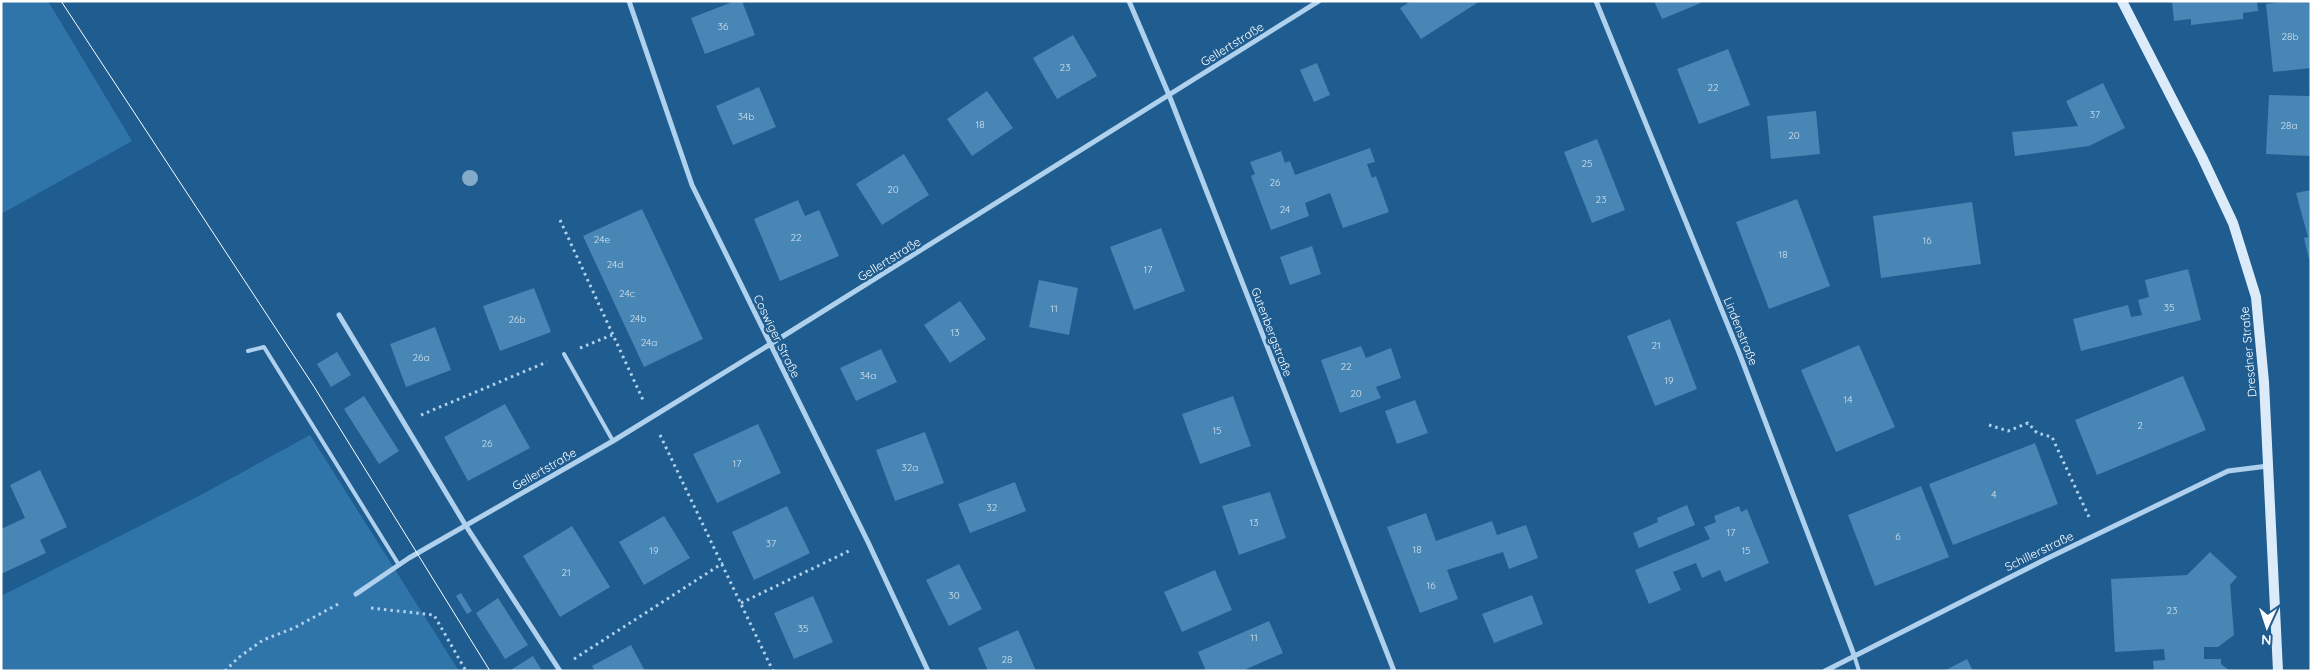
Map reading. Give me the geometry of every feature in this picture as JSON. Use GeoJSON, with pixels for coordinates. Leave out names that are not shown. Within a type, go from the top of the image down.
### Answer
{"type":"FeatureCollection","features":[{"type":"Feature","properties":{"kind":"main road","name":"Dresdner Straße"},"geometry":{"type":"LineString","coordinates":[[2122,1],[2202,157],[2232,224],[2245,259],[2256,298],[2262,339],[2278,671]]}},
{"type":"Feature","properties":{"kind":"street","name":"Coswiger Straße"},"geometry":{"type":"LineString","coordinates":[[629,1],[692,185],[769,346],[868,542],[928,671]]}},
{"type":"Feature","properties":{"kind":"street","name":"Gutenbergstraße"},"geometry":{"type":"LineString","coordinates":[[1128,1],[1169,95],[1394,671]]}},
{"type":"Feature","properties":{"kind":"street","name":"Gellertstraße"},"geometry":{"type":"LineString","coordinates":[[356,594],[399,565],[613,441],[651,416],[769,346],[1319,1]]}},
{"type":"Feature","properties":{"kind":"street","name":"Lindenstraße"},"geometry":{"type":"LineString","coordinates":[[1596,1],[1740,355],[1854,655]]}},
{"type":"Feature","properties":{"kind":"street"},"geometry":{"type":"LineString","coordinates":[[339,315],[466,526],[559,670]]}},
{"type":"Feature","properties":{"kind":"street","name":"Schillerstraße"},"geometry":{"type":"LineString","coordinates":[[1824,671],[2096,534],[2228,471],[2268,466]]}},
{"type":"Feature","properties":{"kind":"lane"},"geometry":{"type":"LineString","coordinates":[[248,351],[264,347],[399,565]]}},
{"type":"Feature","properties":{"kind":"lane"},"geometry":{"type":"LineString","coordinates":[[564,354],[613,441]]}},
{"type":"Feature","properties":{"kind":"lane","name":"Lindenstraße"},"geometry":{"type":"LineString","coordinates":[[1854,655],[1859,671]]}},
{"type":"Feature","properties":{"kind":"path"},"geometry":{"type":"LineString","coordinates":[[560,220],[612,334],[773,671]]}},
{"type":"Feature","properties":{"kind":"path"},"geometry":{"type":"LineString","coordinates":[[405,422],[612,334]]}},
{"type":"Feature","properties":{"kind":"path"},"geometry":{"type":"LineString","coordinates":[[1989,425],[2008,431],[2028,423],[2037,433],[2052,437],[2096,534]]}},
{"type":"Feature","properties":{"kind":"path"},"geometry":{"type":"LineString","coordinates":[[741,603],[868,542]]}},
{"type":"Feature","properties":{"kind":"path"},"geometry":{"type":"LineString","coordinates":[[559,670],[723,563]]}},
{"type":"Feature","properties":{"kind":"path"},"geometry":{"type":"LineString","coordinates":[[225,671],[238,658],[263,640],[294,628],[356,594],[373,609],[434,615],[466,671]]}},
{"type":"Feature","properties":{"kind":"shaded area"},"geometry":{"type":"Polygon","coordinates":[[[1,1],[48,1],[132,141],[1,214],[1,1]]]}},
{"type":"Feature","properties":{"kind":"shaded area"},"geometry":{"type":"Polygon","coordinates":[[[310,435],[459,671],[1,671],[1,596],[199,496],[310,435]]]}},
{"type":"Feature","properties":{"kind":"building"},"geometry":{"type":"Polygon","coordinates":[[[735,1],[742,1],[755,35],[705,54],[691,18],[735,1]]]}},
{"type":"Feature","properties":{"kind":"building"},"geometry":{"type":"Polygon","coordinates":[[[1411,1],[1480,1],[1421,39],[1400,8],[1411,1]]]}},
{"type":"Feature","properties":{"kind":"building"},"geometry":{"type":"Polygon","coordinates":[[[1654,1],[1700,1],[1701,3],[1662,19],[1654,1]]]}},
{"type":"Feature","properties":{"kind":"building"},"geometry":{"type":"Polygon","coordinates":[[[2172,1],[2257,1],[2258,11],[2243,13],[2243,19],[2191,25],[2191,19],[2174,21],[2172,1]]]}},
{"type":"Feature","properties":{"kind":"building"},"geometry":{"type":"Polygon","coordinates":[[[2311,1],[2311,68],[2273,72],[2266,4],[2311,1]]]}},
{"type":"Feature","properties":{"kind":"building"},"geometry":{"type":"Polygon","coordinates":[[[1073,35],[1097,76],[1057,99],[1033,58],[1073,35]]]}},
{"type":"Feature","properties":{"kind":"building"},"geometry":{"type":"Polygon","coordinates":[[[1728,49],[1750,105],[1699,124],[1677,69],[1728,49]]]}},
{"type":"Feature","properties":{"kind":"building"},"geometry":{"type":"Polygon","coordinates":[[[1317,63],[1330,95],[1314,102],[1300,70],[1317,63]]]}},
{"type":"Feature","properties":{"kind":"building"},"geometry":{"type":"Polygon","coordinates":[[[2103,83],[2125,128],[2089,146],[2015,156],[2012,132],[2078,126],[2066,101],[2103,83]]]}},
{"type":"Feature","properties":{"kind":"building"},"geometry":{"type":"Polygon","coordinates":[[[759,87],[776,127],[733,145],[716,106],[759,87]]]}},
{"type":"Feature","properties":{"kind":"building"},"geometry":{"type":"Polygon","coordinates":[[[987,91],[1013,128],[972,156],[947,119],[987,91]]]}},
{"type":"Feature","properties":{"kind":"building"},"geometry":{"type":"Polygon","coordinates":[[[2269,95],[2311,96],[2311,156],[2266,154],[2269,95]]]}},
{"type":"Feature","properties":{"kind":"building"},"geometry":{"type":"Polygon","coordinates":[[[1816,111],[1820,154],[1771,159],[1767,116],[1816,111]]]}},
{"type":"Feature","properties":{"kind":"building"},"geometry":{"type":"Polygon","coordinates":[[[1597,139],[1625,210],[1592,223],[1564,152],[1597,139]]]}},
{"type":"Feature","properties":{"kind":"building"},"geometry":{"type":"Polygon","coordinates":[[[1370,148],[1375,162],[1367,164],[1372,178],[1376,176],[1389,212],[1343,228],[1330,193],[1305,203],[1309,216],[1271,230],[1251,176],[1255,174],[1250,162],[1281,151],[1285,163],[1290,161],[1295,175],[1370,148]]]}},
{"type":"Feature","properties":{"kind":"building"},"geometry":{"type":"Polygon","coordinates":[[[904,154],[929,195],[882,225],[856,184],[904,154]]]}},
{"type":"Feature","properties":{"kind":"building"},"geometry":{"type":"Polygon","coordinates":[[[2311,190],[2311,259],[2309,259],[2304,238],[2308,237],[2296,193],[2311,190]]]}},
{"type":"Feature","properties":{"kind":"building"},"geometry":{"type":"Polygon","coordinates":[[[1797,199],[1830,286],[1769,309],[1736,222],[1797,199]]]}},
{"type":"Feature","properties":{"kind":"building"},"geometry":{"type":"Polygon","coordinates":[[[798,200],[805,216],[819,210],[839,256],[780,281],[754,219],[798,200]]]}},
{"type":"Feature","properties":{"kind":"building"},"geometry":{"type":"Polygon","coordinates":[[[1972,202],[1981,264],[1881,278],[1873,216],[1972,202]]]}},
{"type":"Feature","properties":{"kind":"building"},"geometry":{"type":"Polygon","coordinates":[[[642,209],[703,339],[644,367],[583,236],[642,209]]]}},
{"type":"Feature","properties":{"kind":"building"},"geometry":{"type":"Polygon","coordinates":[[[1161,228],[1185,291],[1134,310],[1110,247],[1161,228]]]}},
{"type":"Feature","properties":{"kind":"building"},"geometry":{"type":"Polygon","coordinates":[[[1312,246],[1321,274],[1290,285],[1280,257],[1312,246]]]}},
{"type":"Feature","properties":{"kind":"building"},"geometry":{"type":"Polygon","coordinates":[[[2188,269],[2201,320],[2081,351],[2073,319],[2128,305],[2131,317],[2142,315],[2138,300],[2149,297],[2145,280],[2188,269]]]}},
{"type":"Feature","properties":{"kind":"building"},"geometry":{"type":"Polygon","coordinates":[[[1039,280],[1078,288],[1069,335],[1029,327],[1039,280]]]}},
{"type":"Feature","properties":{"kind":"building"},"geometry":{"type":"Polygon","coordinates":[[[534,288],[551,332],[500,351],[483,306],[534,288]]]}},
{"type":"Feature","properties":{"kind":"building"},"geometry":{"type":"Polygon","coordinates":[[[960,301],[986,339],[950,363],[924,325],[960,301]]]}},
{"type":"Feature","properties":{"kind":"building"},"geometry":{"type":"Polygon","coordinates":[[[1670,319],[1697,389],[1655,406],[1627,336],[1670,319]]]}},
{"type":"Feature","properties":{"kind":"building"},"geometry":{"type":"Polygon","coordinates":[[[435,327],[451,370],[406,387],[390,344],[435,327]]]}},
{"type":"Feature","properties":{"kind":"building"},"geometry":{"type":"Polygon","coordinates":[[[1859,345],[1895,427],[1836,452],[1801,370],[1859,345]]]}},
{"type":"Feature","properties":{"kind":"building"},"geometry":{"type":"Polygon","coordinates":[[[1361,346],[1366,358],[1391,348],[1401,378],[1376,387],[1381,398],[1340,413],[1321,360],[1361,346]]]}},
{"type":"Feature","properties":{"kind":"building"},"geometry":{"type":"Polygon","coordinates":[[[881,349],[897,382],[856,401],[840,368],[881,349]]]}},
{"type":"Feature","properties":{"kind":"building"},"geometry":{"type":"Polygon","coordinates":[[[337,352],[351,375],[331,387],[317,364],[337,352]]]}},
{"type":"Feature","properties":{"kind":"building"},"geometry":{"type":"Polygon","coordinates":[[[2183,376],[2206,430],[2097,475],[2075,420],[2183,376]]]}},
{"type":"Feature","properties":{"kind":"building"},"geometry":{"type":"Polygon","coordinates":[[[364,396],[399,451],[379,464],[344,409],[364,396]]]}},
{"type":"Feature","properties":{"kind":"building"},"geometry":{"type":"Polygon","coordinates":[[[1233,396],[1251,446],[1200,464],[1182,414],[1233,396]]]}},
{"type":"Feature","properties":{"kind":"building"},"geometry":{"type":"Polygon","coordinates":[[[1415,400],[1428,433],[1397,444],[1385,411],[1415,400]]]}},
{"type":"Feature","properties":{"kind":"building"},"geometry":{"type":"Polygon","coordinates":[[[505,404],[530,448],[468,481],[444,437],[505,404]]]}},
{"type":"Feature","properties":{"kind":"building"},"geometry":{"type":"Polygon","coordinates":[[[758,424],[781,473],[717,503],[693,454],[758,424]]]}},
{"type":"Feature","properties":{"kind":"building"},"geometry":{"type":"Polygon","coordinates":[[[925,432],[944,483],[895,501],[876,450],[925,432]]]}},
{"type":"Feature","properties":{"kind":"building"},"geometry":{"type":"Polygon","coordinates":[[[2035,443],[2058,504],[1953,545],[1929,484],[2035,443]]]}},
{"type":"Feature","properties":{"kind":"building"},"geometry":{"type":"Polygon","coordinates":[[[40,470],[67,527],[40,540],[46,553],[1,574],[1,529],[25,518],[10,485],[40,470]]]}},
{"type":"Feature","properties":{"kind":"building"},"geometry":{"type":"Polygon","coordinates":[[[1015,482],[1026,511],[970,533],[958,504],[1015,482]]]}},
{"type":"Feature","properties":{"kind":"building"},"geometry":{"type":"Polygon","coordinates":[[[1921,486],[1949,557],[1875,586],[1848,515],[1921,486]]]}},
{"type":"Feature","properties":{"kind":"building"},"geometry":{"type":"Polygon","coordinates":[[[1270,492],[1286,538],[1239,555],[1222,506],[1270,492]]]}},
{"type":"Feature","properties":{"kind":"building"},"geometry":{"type":"Polygon","coordinates":[[[1687,505],[1695,525],[1639,548],[1633,533],[1658,522],[1657,518],[1687,505]]]}},
{"type":"Feature","properties":{"kind":"building"},"geometry":{"type":"Polygon","coordinates":[[[787,506],[810,553],[754,580],[732,532],[787,506]]]}},
{"type":"Feature","properties":{"kind":"building"},"geometry":{"type":"Polygon","coordinates":[[[1739,506],[1741,512],[1747,509],[1769,563],[1725,582],[1720,570],[1702,578],[1696,563],[1673,572],[1681,590],[1649,604],[1635,570],[1710,539],[1704,527],[1716,522],[1714,516],[1739,506]]]}},
{"type":"Feature","properties":{"kind":"building"},"geometry":{"type":"Polygon","coordinates":[[[1426,513],[1436,541],[1492,521],[1497,535],[1526,525],[1538,558],[1509,569],[1503,552],[1447,570],[1458,599],[1420,613],[1387,527],[1426,513]]]}},
{"type":"Feature","properties":{"kind":"building"},"geometry":{"type":"Polygon","coordinates":[[[664,516],[690,558],[644,585],[619,542],[664,516]]]}},
{"type":"Feature","properties":{"kind":"building"},"geometry":{"type":"Polygon","coordinates":[[[572,526],[610,587],[560,617],[523,556],[572,526]]]}},
{"type":"Feature","properties":{"kind":"building"},"geometry":{"type":"Polygon","coordinates":[[[2210,552],[2237,577],[2230,585],[2234,635],[2218,647],[2204,647],[2204,659],[2221,659],[2221,664],[2230,671],[2154,671],[2153,661],[2165,660],[2164,649],[2115,652],[2111,579],[2187,575],[2210,552]]]}},
{"type":"Feature","properties":{"kind":"building"},"geometry":{"type":"Polygon","coordinates":[[[959,564],[982,609],[949,626],[926,580],[959,564]]]}},
{"type":"Feature","properties":{"kind":"building"},"geometry":{"type":"Polygon","coordinates":[[[1215,570],[1232,610],[1182,632],[1164,592],[1215,570]]]}},
{"type":"Feature","properties":{"kind":"building"},"geometry":{"type":"Polygon","coordinates":[[[461,593],[472,611],[467,614],[456,596],[461,593]]]}},
{"type":"Feature","properties":{"kind":"building"},"geometry":{"type":"Polygon","coordinates":[[[1532,595],[1543,624],[1494,643],[1482,614],[1532,595]]]}},
{"type":"Feature","properties":{"kind":"building"},"geometry":{"type":"Polygon","coordinates":[[[813,596],[833,642],[794,659],[774,613],[813,596]]]}},
{"type":"Feature","properties":{"kind":"building"},"geometry":{"type":"Polygon","coordinates":[[[498,598],[528,645],[505,659],[476,613],[498,598]]]}},
{"type":"Feature","properties":{"kind":"building"},"geometry":{"type":"Polygon","coordinates":[[[1269,621],[1283,653],[1242,671],[1206,671],[1198,652],[1269,621]]]}},
{"type":"Feature","properties":{"kind":"building"},"geometry":{"type":"Polygon","coordinates":[[[1018,630],[1036,671],[988,671],[978,648],[1018,630]]]}},
{"type":"Feature","properties":{"kind":"building"},"geometry":{"type":"Polygon","coordinates":[[[631,645],[645,671],[595,671],[592,666],[631,645]]]}},
{"type":"Feature","properties":{"kind":"building"},"geometry":{"type":"Polygon","coordinates":[[[533,656],[542,671],[509,671],[533,656]]]}},
{"type":"Feature","properties":{"kind":"building"},"geometry":{"type":"Polygon","coordinates":[[[1967,659],[1973,671],[1944,671],[1967,659]]]}},
{"type":"Feature","properties":{"kind":"tram line"},"geometry":{"type":"LineString","coordinates":[[61,1],[313,385],[490,671]]}}]}
